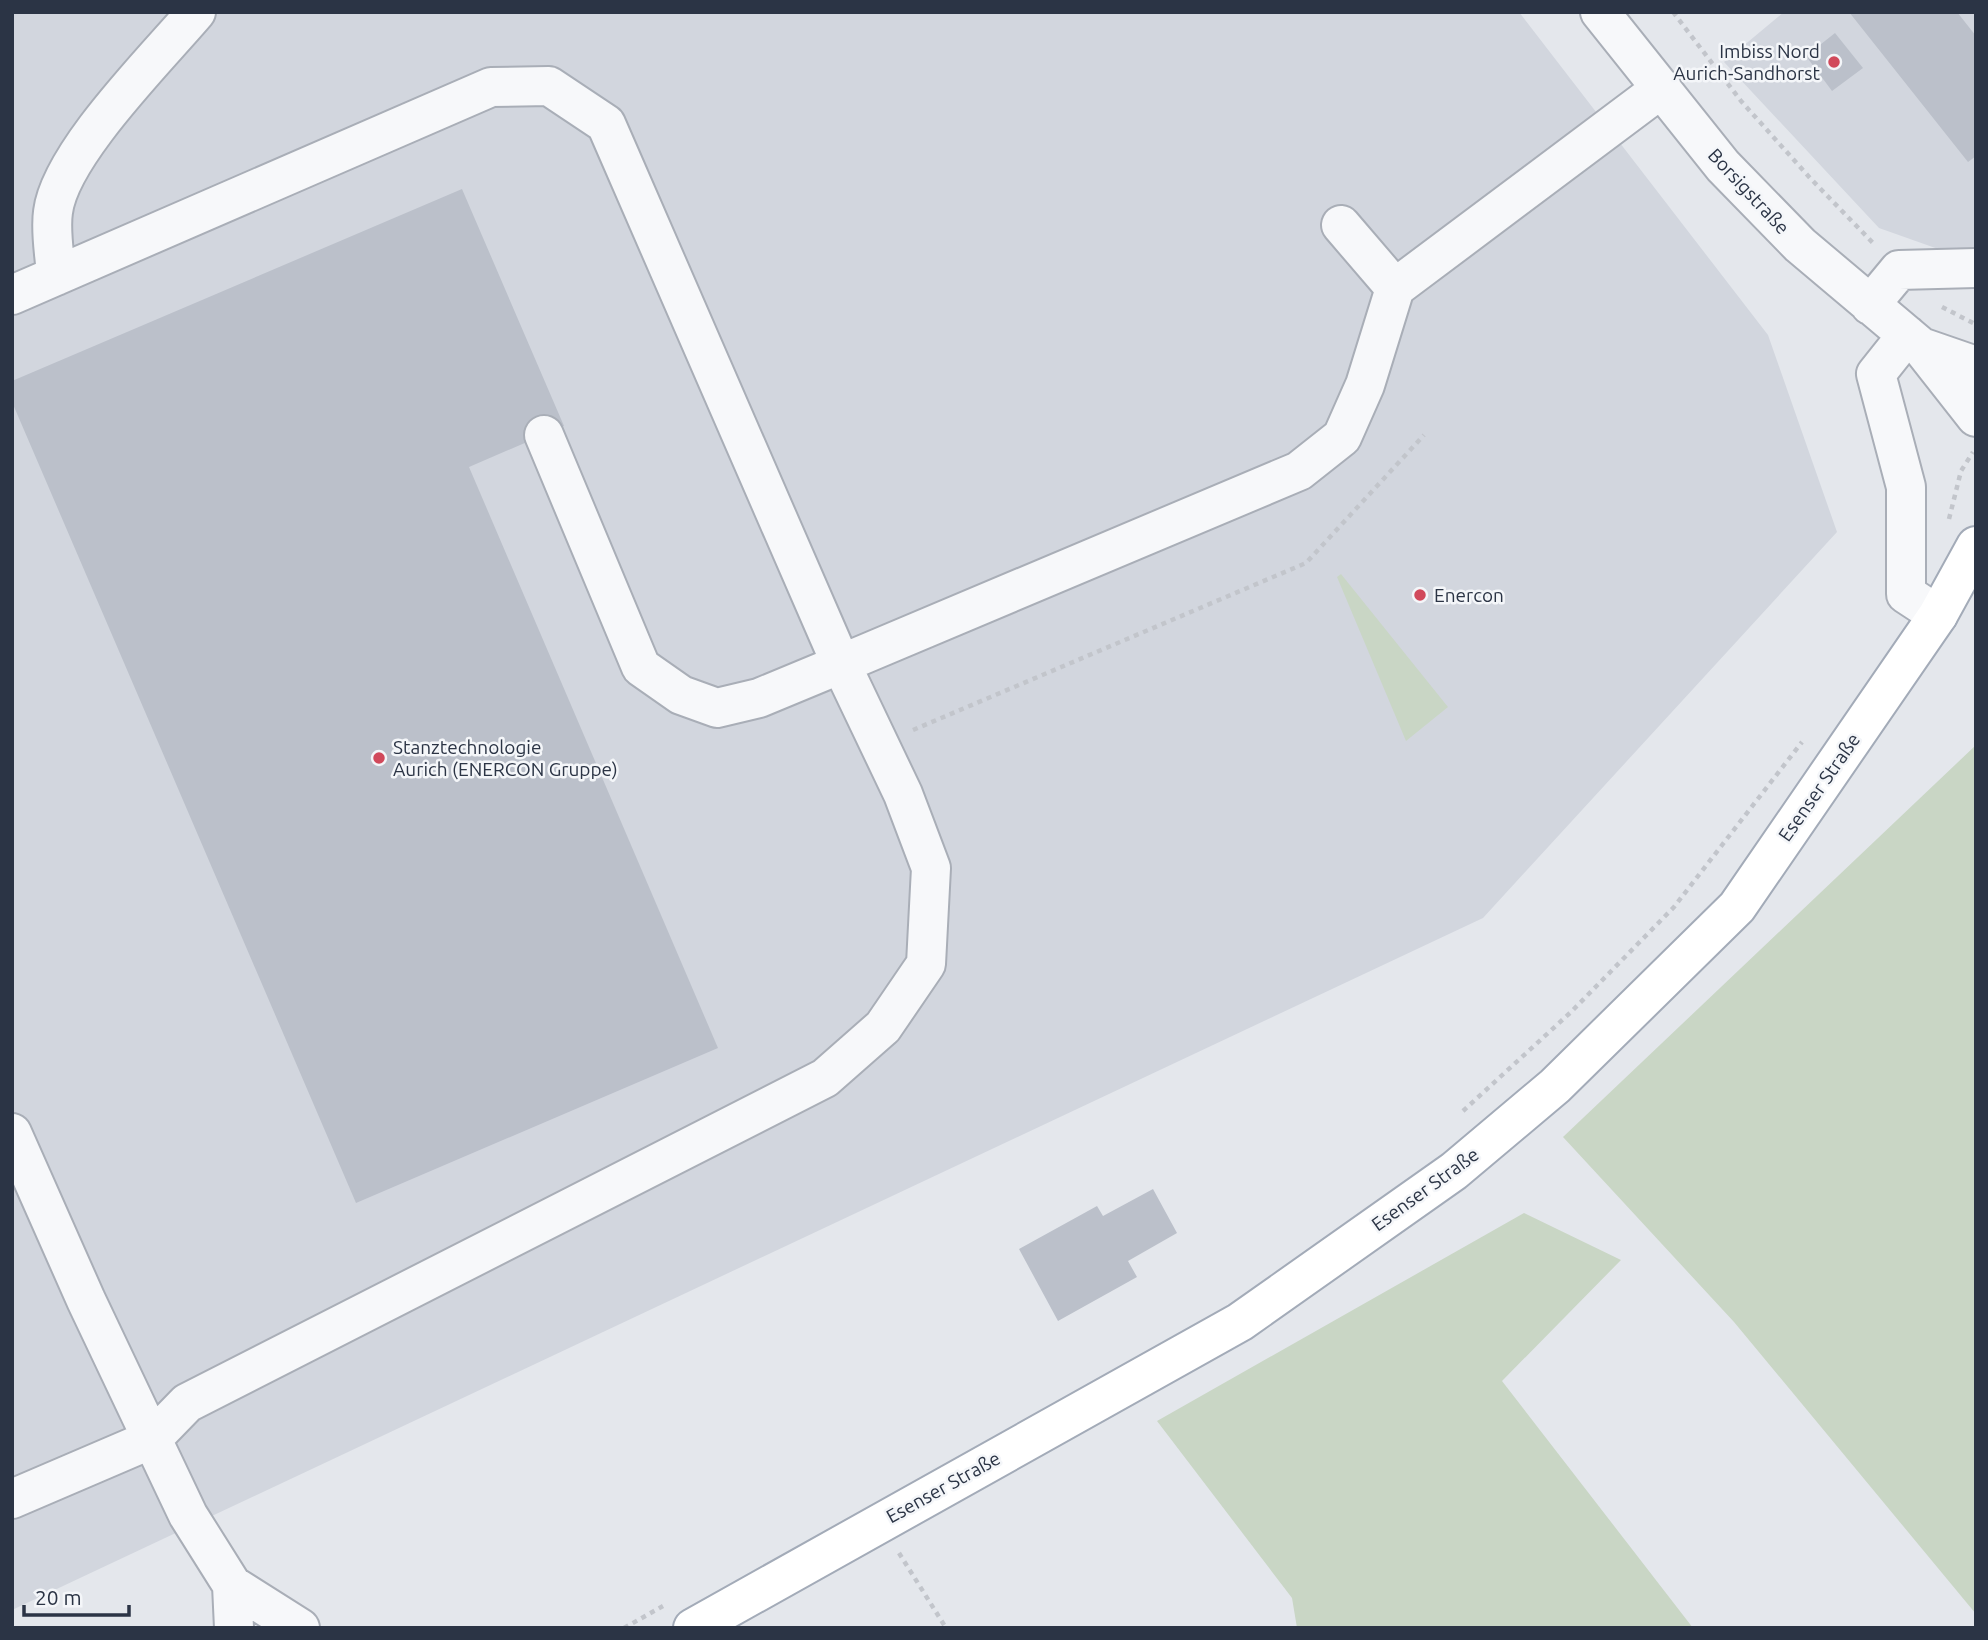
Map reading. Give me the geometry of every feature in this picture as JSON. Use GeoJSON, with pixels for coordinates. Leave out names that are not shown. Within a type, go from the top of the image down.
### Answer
{"type":"FeatureCollection","features":[{"type":"Feature","properties":{"kind":"main road","name":"Esenser Straße"},"geometry":{"type":"LineString","coordinates":[[683,1614],[879,1523],[1240,1322],[1454,1171],[1555,1086],[1737,907],[1938,615],[1962,535]]}},
{"type":"Feature","properties":{"kind":"street"},"geometry":{"type":"LineString","coordinates":[[56,276],[53,211],[65,173],[98,126],[197,12]]}},
{"type":"Feature","properties":{"kind":"street","name":"Borsigstraße"},"geometry":{"type":"LineString","coordinates":[[1600,12],[1723,166],[1800,245],[1914,341],[1976,417]]}},
{"type":"Feature","properties":{"kind":"street"},"geometry":{"type":"LineString","coordinates":[[12,1499],[152,1439],[187,1403],[825,1078],[883,1027],[926,964],[931,868],[903,794],[841,664],[606,124],[549,86],[491,87],[56,276],[13,292]]}},
{"type":"Feature","properties":{"kind":"street"},"geometry":{"type":"LineString","coordinates":[[544,435],[641,667],[681,695],[717,708],[759,698],[1299,471],[1342,437],[1364,385],[1395,288],[1662,88]]}},
{"type":"Feature","properties":{"kind":"street"},"geometry":{"type":"LineString","coordinates":[[1342,225],[1395,288]]}},
{"type":"Feature","properties":{"kind":"street"},"geometry":{"type":"LineString","coordinates":[[1870,305],[1899,270],[1976,268]]}},
{"type":"Feature","properties":{"kind":"street"},"geometry":{"type":"LineString","coordinates":[[1914,341],[1876,374],[1906,487],[1906,594],[1938,615]]}},
{"type":"Feature","properties":{"kind":"street","name":"Borsigstraße"},"geometry":{"type":"LineString","coordinates":[[1914,341],[1976,366]]}},
{"type":"Feature","properties":{"kind":"street"},"geometry":{"type":"LineString","coordinates":[[12,1133],[86,1300],[188,1515],[232,1585],[300,1628]]}},
{"type":"Feature","properties":{"kind":"street"},"geometry":{"type":"LineString","coordinates":[[232,1585],[234,1628]]}},
{"type":"Feature","properties":{"kind":"path"},"geometry":{"type":"LineString","coordinates":[[1673,12],[1741,101],[1811,179],[1899,270],[1942,307],[1976,324]]}},
{"type":"Feature","properties":{"kind":"path"},"geometry":{"type":"LineString","coordinates":[[879,745],[1306,563],[1424,435]]}},
{"type":"Feature","properties":{"kind":"path"},"geometry":{"type":"LineString","coordinates":[[1962,535],[1961,471],[1976,447]]}},
{"type":"Feature","properties":{"kind":"path"},"geometry":{"type":"LineString","coordinates":[[1458,1115],[1571,1012],[1674,907],[1807,735]]}},
{"type":"Feature","properties":{"kind":"path"},"geometry":{"type":"LineString","coordinates":[[879,1523],[946,1628]]}},
{"type":"Feature","properties":{"kind":"path"},"geometry":{"type":"LineString","coordinates":[[624,1628],[683,1614]]}},
{"type":"Feature","properties":{"kind":"shaded area"},"geometry":{"type":"Polygon","coordinates":[[[12,12],[1519,12],[1768,335],[1837,532],[1483,918],[12,1610],[12,12]]]}},
{"type":"Feature","properties":{"kind":"shaded area"},"geometry":{"type":"Polygon","coordinates":[[[1784,12],[1976,12],[1976,247],[1941,250],[1879,228],[1724,62],[1784,12]]]}},
{"type":"Feature","properties":{"kind":"green space"},"geometry":{"type":"Polygon","coordinates":[[[1341,574],[1448,707],[1406,741],[1337,577],[1341,574]]]}},
{"type":"Feature","properties":{"kind":"green space"},"geometry":{"type":"Polygon","coordinates":[[[1976,745],[1976,1614],[1734,1322],[1563,1137],[1976,745]]]}},
{"type":"Feature","properties":{"kind":"green space"},"geometry":{"type":"Polygon","coordinates":[[[1524,1213],[1621,1260],[1502,1381],[1693,1628],[1297,1628],[1292,1598],[1157,1421],[1524,1213]]]}},
{"type":"Feature","properties":{"kind":"building"},"geometry":{"type":"Polygon","coordinates":[[[1849,12],[1957,12],[1976,36],[1976,156],[1968,162],[1849,12]]]}},
{"type":"Feature","properties":{"kind":"building","name":"Imbiss Nord Aurich-Sandhorst"},"geometry":{"type":"Polygon","coordinates":[[[1835,33],[1863,68],[1832,91],[1806,56],[1835,33]]]}},
{"type":"Feature","properties":{"kind":"building","name":"Stanztechnologie Aurich (ENERCON Gruppe)"},"geometry":{"type":"Polygon","coordinates":[[[462,189],[564,426],[469,467],[718,1048],[356,1203],[12,402],[12,381],[462,189]]]}},
{"type":"Feature","properties":{"kind":"building"},"geometry":{"type":"Polygon","coordinates":[[[1153,1189],[1177,1233],[1128,1261],[1137,1277],[1058,1321],[1019,1249],[1097,1206],[1103,1216],[1153,1189]]]}},
{"type":"Feature","properties":{"kind":"place","name":"Imbiss Nord Aurich-Sandhorst"},"geometry":{"type":"Point","coordinates":[1834,62]}},
{"type":"Feature","properties":{"kind":"place","name":"Enercon"},"geometry":{"type":"Point","coordinates":[1420,595]}},
{"type":"Feature","properties":{"kind":"place","name":"Stanztechnologie Aurich (ENERCON Gruppe)"},"geometry":{"type":"Point","coordinates":[379,758]}}]}
